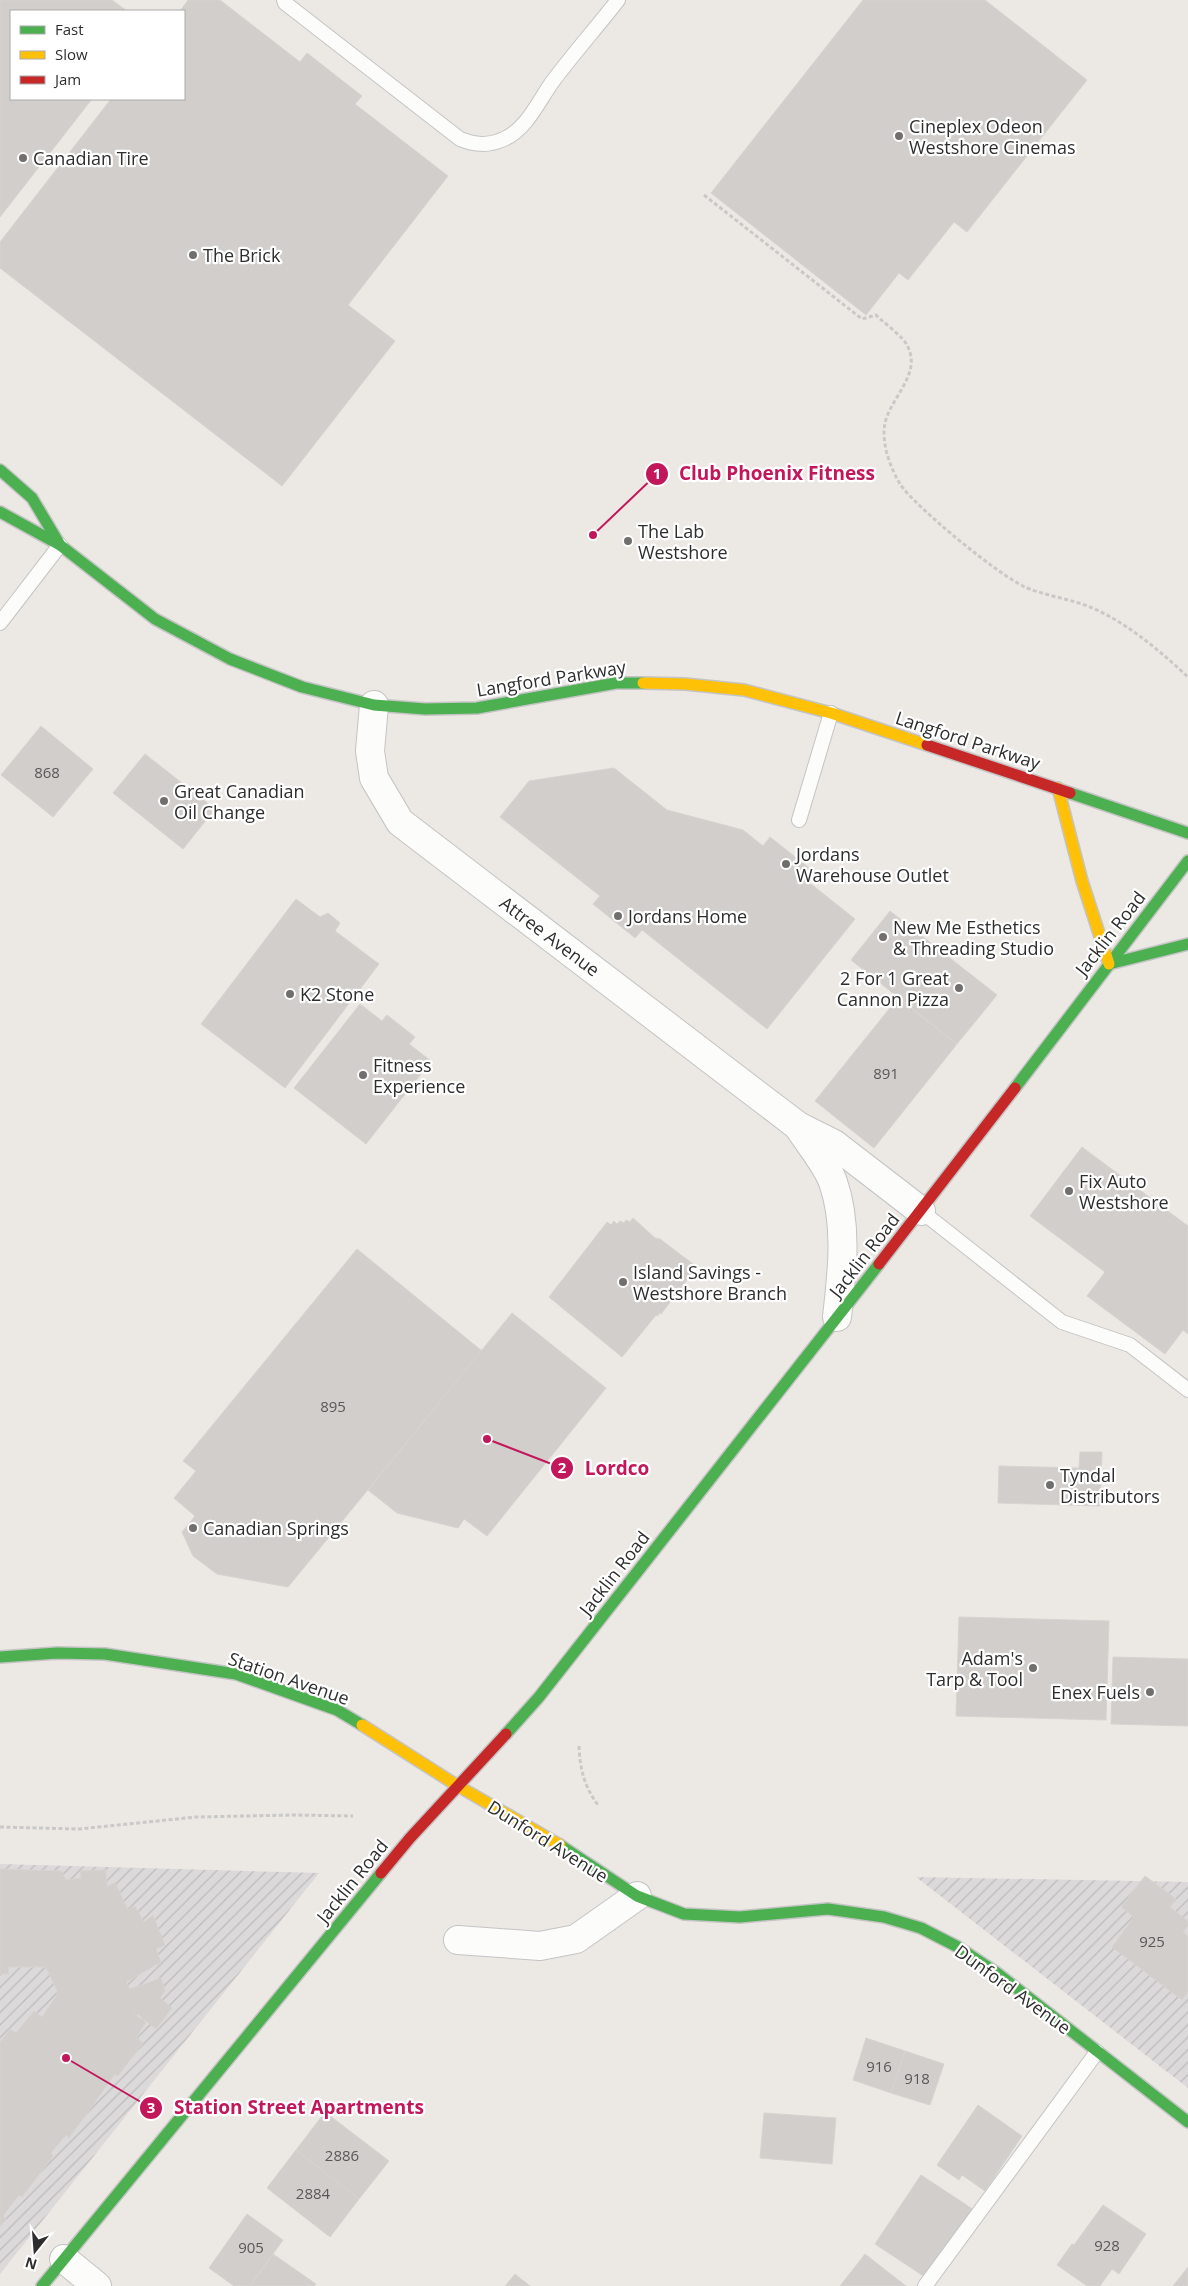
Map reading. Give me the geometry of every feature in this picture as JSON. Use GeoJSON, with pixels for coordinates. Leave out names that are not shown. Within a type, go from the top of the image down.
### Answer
{"type":"FeatureCollection","features":[{"type":"Feature","properties":{"kind":"main road","name":"Langford Parkway"},"geometry":{"type":"LineString","coordinates":[[0,470],[32,498],[60,544]]}},
{"type":"Feature","properties":{"kind":"main road","name":"Langford Parkway"},"geometry":{"type":"LineString","coordinates":[[0,512],[15,522],[60,544],[155,619],[230,659],[302,687],[374,705],[425,709],[477,708],[616,683],[685,684],[744,690],[831,713],[1188,833]]}},
{"type":"Feature","properties":{"kind":"main road"},"geometry":{"type":"LineString","coordinates":[[1058,788],[1082,881],[1109,964],[1188,944]]}},
{"type":"Feature","properties":{"kind":"main road","name":"Jacklin Road"},"geometry":{"type":"LineString","coordinates":[[42,2286],[410,1838],[539,1697],[921,1211],[1188,861]]}},
{"type":"Feature","properties":{"kind":"main road","name":"Station Avenue"},"geometry":{"type":"LineString","coordinates":[[0,1657],[57,1653],[105,1654],[236,1674],[337,1710],[395,1744],[458,1786]]}},
{"type":"Feature","properties":{"kind":"main road","name":"Dunford Avenue"},"geometry":{"type":"LineString","coordinates":[[458,1786],[563,1847],[637,1896],[684,1914],[740,1917],[828,1909],[884,1917],[921,1928],[958,1948],[997,1973],[1188,2122]]}},
{"type":"Feature","properties":{"kind":"street","name":"Attree Avenue"},"geometry":{"type":"LineString","coordinates":[[374,705],[370,751],[374,778],[400,822],[798,1126],[834,1144],[921,1211]]}},
{"type":"Feature","properties":{"kind":"street","name":"Attree Avenue"},"geometry":{"type":"LineString","coordinates":[[798,1126],[832,1180],[840,1209],[842,1240],[838,1317]]}},
{"type":"Feature","properties":{"kind":"street"},"geometry":{"type":"LineString","coordinates":[[458,1940],[540,1946],[576,1939],[637,1896]]}},
{"type":"Feature","properties":{"kind":"street"},"geometry":{"type":"LineString","coordinates":[[64,2259],[97,2286]]}},
{"type":"Feature","properties":{"kind":"lane"},"geometry":{"type":"LineString","coordinates":[[284,0],[285,3],[460,139],[475,145],[491,144],[506,138],[520,127],[618,0]]}},
{"type":"Feature","properties":{"kind":"lane"},"geometry":{"type":"LineString","coordinates":[[0,623],[60,544]]}},
{"type":"Feature","properties":{"kind":"lane"},"geometry":{"type":"LineString","coordinates":[[799,820],[831,713]]}},
{"type":"Feature","properties":{"kind":"lane"},"geometry":{"type":"LineString","coordinates":[[921,1211],[1062,1322],[1130,1345],[1188,1390]]}},
{"type":"Feature","properties":{"kind":"lane"},"geometry":{"type":"LineString","coordinates":[[925,2286],[1097,2052]]}},
{"type":"Feature","properties":{"kind":"path"},"geometry":{"type":"LineString","coordinates":[[704,196],[862,319],[876,315],[908,345],[913,363],[909,376],[891,406],[885,423],[884,440],[888,457],[901,485],[917,503],[1011,580],[1027,588],[1062,596],[1098,610],[1134,631],[1188,678]]}},
{"type":"Feature","properties":{"kind":"path"},"geometry":{"type":"LineString","coordinates":[[579,1746],[580,1771],[588,1792],[598,1805]]}},
{"type":"Feature","properties":{"kind":"path"},"geometry":{"type":"LineString","coordinates":[[0,1827],[79,1829],[196,1817],[353,1816]]}},
{"type":"Feature","properties":{"kind":"shaded area"},"geometry":{"type":"Polygon","coordinates":[[[0,1864],[319,1873],[0,2274],[0,1864]]]}},
{"type":"Feature","properties":{"kind":"shaded area"},"geometry":{"type":"Polygon","coordinates":[[[916,1877],[1188,1882],[1188,2088],[916,1877]]]}},
{"type":"Feature","properties":{"kind":"building","name":"Canadian Tire"},"geometry":{"type":"Polygon","coordinates":[[[0,0],[112,0],[126,10],[10,10],[10,100],[91,100],[0,217],[0,0]]]}},
{"type":"Feature","properties":{"kind":"building","name":"The Brick"},"geometry":{"type":"Polygon","coordinates":[[[188,0],[220,0],[300,62],[307,53],[362,96],[355,104],[448,176],[348,305],[395,341],[282,486],[0,268],[0,242],[110,100],[185,100],[185,10],[181,10],[188,0]]]}},
{"type":"Feature","properties":{"kind":"building","name":"Cineplex Odeon Westshore Cinemas"},"geometry":{"type":"Polygon","coordinates":[[[863,0],[985,0],[1087,80],[967,232],[954,222],[908,280],[899,273],[866,315],[711,193],[863,0]]]}},
{"type":"Feature","properties":{"kind":"building"},"geometry":{"type":"Polygon","coordinates":[[[41,726],[93,769],[53,817],[1,775],[41,726]]]}},
{"type":"Feature","properties":{"kind":"building","name":"Great Canadian Oil Change"},"geometry":{"type":"Polygon","coordinates":[[[145,754],[215,809],[183,849],[113,793],[145,754]]]}},
{"type":"Feature","properties":{"kind":"building"},"geometry":{"type":"Polygon","coordinates":[[[614,768],[667,810],[743,830],[763,846],[770,837],[813,871],[806,880],[855,919],[767,1029],[642,930],[635,938],[593,904],[600,896],[500,817],[529,781],[614,768]]]}},
{"type":"Feature","properties":{"kind":"building","name":"K2 Stone"},"geometry":{"type":"Polygon","coordinates":[[[296,899],[320,917],[328,913],[340,923],[335,931],[379,964],[285,1088],[201,1024],[296,899]]]}},
{"type":"Feature","properties":{"kind":"building"},"geometry":{"type":"Polygon","coordinates":[[[890,911],[997,995],[957,1044],[851,960],[890,911]]]}},
{"type":"Feature","properties":{"kind":"building"},"geometry":{"type":"Polygon","coordinates":[[[898,998],[957,1044],[874,1148],[815,1101],[898,998]]]}},
{"type":"Feature","properties":{"kind":"building","name":"Fitness Experience"},"geometry":{"type":"Polygon","coordinates":[[[360,1004],[382,1021],[387,1015],[415,1037],[409,1044],[431,1061],[366,1144],[294,1088],[360,1004]]]}},
{"type":"Feature","properties":{"kind":"building"},"geometry":{"type":"Polygon","coordinates":[[[1082,1147],[1188,1226],[1188,1334],[1183,1330],[1165,1354],[1087,1296],[1105,1272],[1030,1216],[1082,1147]]]}},
{"type":"Feature","properties":{"kind":"building","name":"Island Savings - Westshore Branch"},"geometry":{"type":"Polygon","coordinates":[[[633,1218],[655,1238],[660,1239],[697,1267],[661,1314],[656,1315],[622,1357],[549,1297],[607,1222],[611,1225],[614,1221],[617,1224],[620,1221],[624,1223],[626,1220],[630,1222],[633,1218]]]}},
{"type":"Feature","properties":{"kind":"building"},"geometry":{"type":"Polygon","coordinates":[[[357,1249],[482,1351],[288,1587],[217,1574],[193,1556],[182,1532],[195,1516],[174,1498],[196,1471],[183,1461],[357,1249]]]}},
{"type":"Feature","properties":{"kind":"building"},"geometry":{"type":"Polygon","coordinates":[[[512,1313],[606,1388],[487,1536],[464,1519],[458,1528],[397,1513],[368,1490],[512,1313]]]}},
{"type":"Feature","properties":{"kind":"building","name":"Tyndal Distributors"},"geometry":{"type":"Polygon","coordinates":[[[1080,1452],[1102,1452],[1100,1506],[998,1503],[999,1466],[1079,1468],[1080,1452]]]}},
{"type":"Feature","properties":{"kind":"building","name":"Adam's Tarp & Tool"},"geometry":{"type":"Polygon","coordinates":[[[959,1617],[1109,1621],[1106,1720],[956,1716],[959,1617]]]}},
{"type":"Feature","properties":{"kind":"building","name":"Enex Fuels"},"geometry":{"type":"Polygon","coordinates":[[[1113,1657],[1188,1659],[1188,1726],[1111,1724],[1113,1657]]]}},
{"type":"Feature","properties":{"kind":"building"},"geometry":{"type":"Polygon","coordinates":[[[0,1869],[61,1871],[66,1880],[81,1878],[80,1871],[106,1870],[107,1887],[115,1882],[128,1910],[135,1906],[144,1922],[153,1915],[165,1945],[156,1949],[161,1962],[126,1982],[130,1989],[161,1978],[165,1991],[160,1998],[172,2008],[156,2029],[135,2012],[134,2014],[146,2022],[136,2038],[143,2043],[118,2076],[115,2074],[69,2138],[66,2135],[51,2153],[53,2156],[22,2197],[19,2195],[3,2216],[6,2219],[0,2227],[0,2042],[10,2029],[16,2033],[34,2011],[42,2017],[58,1993],[46,1967],[8,1967],[9,1974],[0,1974],[0,1869]]]}},
{"type":"Feature","properties":{"kind":"building"},"geometry":{"type":"Polygon","coordinates":[[[1145,1876],[1176,1899],[1170,1907],[1188,1921],[1188,1926],[1183,1932],[1188,1936],[1188,1992],[1182,2000],[1112,1947],[1134,1917],[1121,1907],[1145,1876]]]}},
{"type":"Feature","properties":{"kind":"building"},"geometry":{"type":"Polygon","coordinates":[[[866,2038],[905,2051],[891,2093],[853,2080],[866,2038]]]}},
{"type":"Feature","properties":{"kind":"building"},"geometry":{"type":"Polygon","coordinates":[[[905,2051],[944,2064],[930,2105],[891,2093],[905,2051]]]}},
{"type":"Feature","properties":{"kind":"building"},"geometry":{"type":"Polygon","coordinates":[[[978,2105],[1022,2136],[985,2191],[962,2175],[959,2180],[937,2165],[978,2105]]]}},
{"type":"Feature","properties":{"kind":"building"},"geometry":{"type":"Polygon","coordinates":[[[325,2112],[389,2161],[359,2199],[296,2150],[325,2112]]]}},
{"type":"Feature","properties":{"kind":"building"},"geometry":{"type":"Polygon","coordinates":[[[764,2113],[836,2118],[832,2164],[760,2158],[764,2113]]]}},
{"type":"Feature","properties":{"kind":"building"},"geometry":{"type":"Polygon","coordinates":[[[296,2150],[359,2199],[330,2237],[267,2188],[296,2150]]]}},
{"type":"Feature","properties":{"kind":"building"},"geometry":{"type":"Polygon","coordinates":[[[921,2175],[974,2210],[928,2279],[875,2244],[921,2175]]]}},
{"type":"Feature","properties":{"kind":"building"},"geometry":{"type":"Polygon","coordinates":[[[1103,2205],[1146,2234],[1119,2274],[1112,2269],[1100,2286],[1087,2286],[1057,2265],[1103,2205]]]}},
{"type":"Feature","properties":{"kind":"building"},"geometry":{"type":"Polygon","coordinates":[[[247,2214],[283,2240],[250,2286],[234,2286],[209,2268],[247,2214]]]}},
{"type":"Feature","properties":{"kind":"building"},"geometry":{"type":"Polygon","coordinates":[[[273,2254],[316,2284],[314,2286],[250,2286],[273,2254]]]}},
{"type":"Feature","properties":{"kind":"building"},"geometry":{"type":"Polygon","coordinates":[[[865,2254],[906,2286],[840,2286],[865,2254]]]}},
{"type":"Feature","properties":{"kind":"building"},"geometry":{"type":"Polygon","coordinates":[[[1188,2267],[1188,2286],[1173,2286],[1188,2267]]]}},
{"type":"Feature","properties":{"kind":"building"},"geometry":{"type":"Polygon","coordinates":[[[515,2274],[530,2286],[505,2286],[515,2274]]]}},
{"type":"Feature","properties":{"kind":"traffic: fast"},"geometry":{"type":"LineString","coordinates":[[0,470],[32,498],[60,545]]}},
{"type":"Feature","properties":{"kind":"traffic: fast"},"geometry":{"type":"LineString","coordinates":[[0,512],[60,545],[155,619],[230,659],[302,687],[374,705],[425,709],[477,708],[616,683],[643,683]]}},
{"type":"Feature","properties":{"kind":"traffic: fast"},"geometry":{"type":"LineString","coordinates":[[1070,793],[1188,833]]}},
{"type":"Feature","properties":{"kind":"traffic: fast"},"geometry":{"type":"LineString","coordinates":[[1015,1088],[1188,861]]}},
{"type":"Feature","properties":{"kind":"traffic: fast"},"geometry":{"type":"LineString","coordinates":[[1109,964],[1188,944]]}},
{"type":"Feature","properties":{"kind":"traffic: fast"},"geometry":{"type":"LineString","coordinates":[[506,1734],[539,1697],[879,1264]]}},
{"type":"Feature","properties":{"kind":"traffic: fast"},"geometry":{"type":"LineString","coordinates":[[0,1657],[57,1653],[105,1654],[236,1674],[337,1710],[362,1725]]}},
{"type":"Feature","properties":{"kind":"traffic: fast"},"geometry":{"type":"LineString","coordinates":[[560,1845],[637,1896],[684,1914],[740,1917],[828,1909],[884,1917],[921,1928],[958,1947],[997,1973],[1188,2122]]}},
{"type":"Feature","properties":{"kind":"traffic: fast"},"geometry":{"type":"LineString","coordinates":[[42,2286],[381,1873]]}},
{"type":"Feature","properties":{"kind":"traffic: slow"},"geometry":{"type":"LineString","coordinates":[[643,683],[685,684],[744,690],[831,713],[927,745]]}},
{"type":"Feature","properties":{"kind":"traffic: slow"},"geometry":{"type":"LineString","coordinates":[[1058,788],[1082,881],[1109,964]]}},
{"type":"Feature","properties":{"kind":"traffic: slow"},"geometry":{"type":"LineString","coordinates":[[362,1725],[458,1786],[560,1845]]}},
{"type":"Feature","properties":{"kind":"traffic: jam"},"geometry":{"type":"LineString","coordinates":[[927,745],[1070,793]]}},
{"type":"Feature","properties":{"kind":"traffic: jam"},"geometry":{"type":"LineString","coordinates":[[879,1264],[1015,1088]]}},
{"type":"Feature","properties":{"kind":"traffic: jam"},"geometry":{"type":"LineString","coordinates":[[381,1873],[410,1838],[506,1734]]}},
{"type":"Feature","properties":{"kind":"place","name":"Cineplex Odeon Westshore Cinemas"},"geometry":{"type":"Point","coordinates":[899,136]}},
{"type":"Feature","properties":{"kind":"place","name":"Canadian Tire"},"geometry":{"type":"Point","coordinates":[23,158]}},
{"type":"Feature","properties":{"kind":"place","name":"The Brick"},"geometry":{"type":"Point","coordinates":[193,255]}},
{"type":"Feature","properties":{"kind":"place","name":"Club Phoenix Fitness"},"geometry":{"type":"Point","coordinates":[593,535]}},
{"type":"Feature","properties":{"kind":"place","name":"The Lab Westshore"},"geometry":{"type":"Point","coordinates":[628,541]}},
{"type":"Feature","properties":{"kind":"place","name":"Great Canadian Oil Change"},"geometry":{"type":"Point","coordinates":[164,801]}},
{"type":"Feature","properties":{"kind":"place","name":"Jordans Warehouse Outlet"},"geometry":{"type":"Point","coordinates":[786,864]}},
{"type":"Feature","properties":{"kind":"place","name":"Jordans Home"},"geometry":{"type":"Point","coordinates":[618,916]}},
{"type":"Feature","properties":{"kind":"place","name":"New Me Esthetics & Threading Studio"},"geometry":{"type":"Point","coordinates":[883,937]}},
{"type":"Feature","properties":{"kind":"place","name":"2 For 1 Great Cannon Pizza"},"geometry":{"type":"Point","coordinates":[959,988]}},
{"type":"Feature","properties":{"kind":"place","name":"K2 Stone"},"geometry":{"type":"Point","coordinates":[290,994]}},
{"type":"Feature","properties":{"kind":"place","name":"Fitness Experience"},"geometry":{"type":"Point","coordinates":[363,1075]}},
{"type":"Feature","properties":{"kind":"place","name":"Fix Auto Westshore"},"geometry":{"type":"Point","coordinates":[1069,1191]}},
{"type":"Feature","properties":{"kind":"place","name":"Island Savings - Westshore Branch"},"geometry":{"type":"Point","coordinates":[623,1282]}},
{"type":"Feature","properties":{"kind":"place","name":"Lordco"},"geometry":{"type":"Point","coordinates":[487,1439]}},
{"type":"Feature","properties":{"kind":"place","name":"Tyndal Distributors"},"geometry":{"type":"Point","coordinates":[1050,1485]}},
{"type":"Feature","properties":{"kind":"place","name":"Canadian Springs"},"geometry":{"type":"Point","coordinates":[193,1528]}},
{"type":"Feature","properties":{"kind":"place","name":"Adam's Tarp & Tool"},"geometry":{"type":"Point","coordinates":[1033,1668]}},
{"type":"Feature","properties":{"kind":"place","name":"Enex Fuels"},"geometry":{"type":"Point","coordinates":[1150,1692]}},
{"type":"Feature","properties":{"kind":"place","name":"Station Street Apartments"},"geometry":{"type":"Point","coordinates":[66,2058]}}]}
